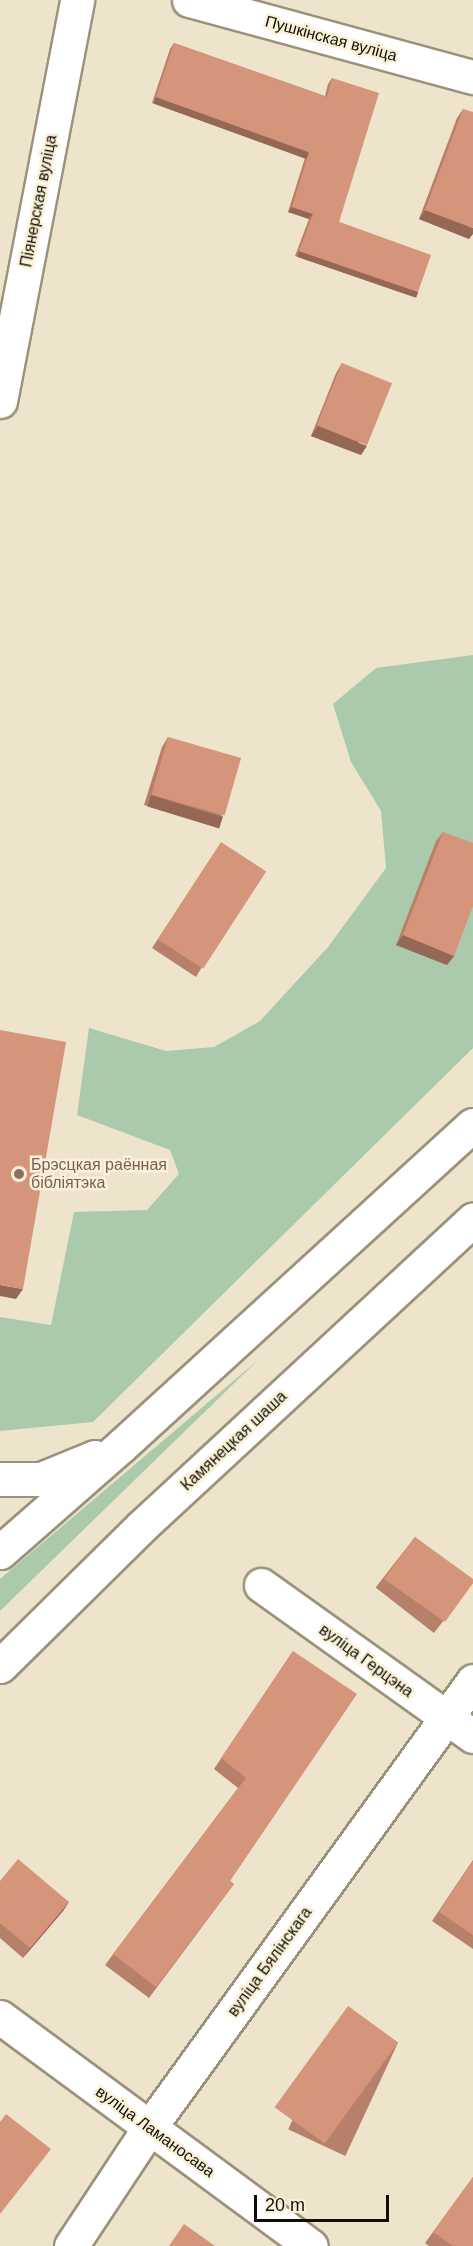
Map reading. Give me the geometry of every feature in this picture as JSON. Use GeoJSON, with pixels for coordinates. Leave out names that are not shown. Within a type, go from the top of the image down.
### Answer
{"type":"FeatureCollection","features":[{"type":"Feature","properties":{"kind":"main road","name":"Піянерская вуліца"},"geometry":{"type":"LineString","coordinates":[[0,401],[77,0]]}},
{"type":"Feature","properties":{"kind":"main road","name":"Пушкінская вуліца"},"geometry":{"type":"LineString","coordinates":[[189,0],[473,77]]}},
{"type":"Feature","properties":{"kind":"main road"},"geometry":{"type":"LineString","coordinates":[[0,1552],[121,1446],[473,1125]]}},
{"type":"Feature","properties":{"kind":"main road","name":"Камянецкая шаша"},"geometry":{"type":"LineString","coordinates":[[0,1666],[142,1526],[473,1220]]}},
{"type":"Feature","properties":{"kind":"main road"},"geometry":{"type":"LineString","coordinates":[[0,1479],[41,1479],[121,1446]]}},
{"type":"Feature","properties":{"kind":"main road","name":"вуліца Герцэна"},"geometry":{"type":"LineString","coordinates":[[261,1585],[460,1728]]}},
{"type":"Feature","properties":{"kind":"main road","name":"вуліца Бялінскага"},"geometry":{"type":"LineString","coordinates":[[71,2246],[149,2128],[460,1728],[473,1681]]}},
{"type":"Feature","properties":{"kind":"main road","name":"вуліца Ламаносава"},"geometry":{"type":"LineString","coordinates":[[0,2017],[311,2246]]}},
{"type":"Feature","properties":{"kind":"green space"},"geometry":{"type":"Polygon","coordinates":[[[473,655],[473,1048],[93,1422],[0,1431],[0,1317],[51,1325],[74,1212],[147,1210],[179,1174],[170,1150],[77,1115],[89,1028],[166,1051],[214,1047],[260,1021],[328,947],[386,868],[381,811],[351,762],[333,704],[376,668],[473,655]]]}},
{"type":"Feature","properties":{"kind":"green space"},"geometry":{"type":"Polygon","coordinates":[[[257,1361],[0,1611],[0,1579],[257,1361]]]}},
{"type":"Feature","properties":{"kind":"building"},"geometry":{"type":"Polygon","coordinates":[[[174,43],[327,97],[332,78],[379,93],[339,222],[431,255],[418,292],[299,251],[313,214],[292,207],[309,152],[156,97],[174,43]]]}},
{"type":"Feature","properties":{"kind":"building"},"geometry":{"type":"Polygon","coordinates":[[[463,109],[473,112],[473,228],[425,210],[463,109]]]}},
{"type":"Feature","properties":{"kind":"building"},"geometry":{"type":"Polygon","coordinates":[[[342,363],[392,383],[367,445],[317,425],[342,363]]]}},
{"type":"Feature","properties":{"kind":"building"},"geometry":{"type":"Polygon","coordinates":[[[168,737],[241,758],[225,816],[151,795],[168,737]]]}},
{"type":"Feature","properties":{"kind":"building"},"geometry":{"type":"Polygon","coordinates":[[[443,832],[473,843],[473,906],[454,956],[403,935],[443,832]]]}},
{"type":"Feature","properties":{"kind":"building"},"geometry":{"type":"Polygon","coordinates":[[[221,842],[266,871],[203,969],[158,939],[221,842]]]}},
{"type":"Feature","properties":{"kind":"building","name":"Брэсцкая раённая бібліятэка"},"geometry":{"type":"Polygon","coordinates":[[[0,1030],[66,1042],[23,1289],[0,1285],[0,1030]]]}},
{"type":"Feature","properties":{"kind":"building"},"geometry":{"type":"Polygon","coordinates":[[[415,1537],[473,1579],[473,1583],[445,1622],[384,1579],[415,1537]]]}},
{"type":"Feature","properties":{"kind":"building"},"geometry":{"type":"Polygon","coordinates":[[[293,1651],[357,1694],[230,1881],[234,1884],[156,1987],[113,1954],[246,1778],[221,1758],[293,1651]]]}},
{"type":"Feature","properties":{"kind":"building"},"geometry":{"type":"Polygon","coordinates":[[[18,1859],[69,1902],[30,1948],[0,1923],[0,1881],[18,1859]]]}},
{"type":"Feature","properties":{"kind":"building"},"geometry":{"type":"Polygon","coordinates":[[[473,1861],[473,1935],[439,1912],[473,1861]]]}},
{"type":"Feature","properties":{"kind":"building"},"geometry":{"type":"Polygon","coordinates":[[[348,2006],[398,2042],[325,2144],[275,2107],[348,2006]]]}},
{"type":"Feature","properties":{"kind":"building"},"geometry":{"type":"Polygon","coordinates":[[[6,2114],[51,2149],[0,2214],[0,2122],[6,2114]]]}},
{"type":"Feature","properties":{"kind":"building"},"geometry":{"type":"Polygon","coordinates":[[[473,2177],[473,2246],[453,2246],[433,2232],[473,2177]]]}},
{"type":"Feature","properties":{"kind":"building"},"geometry":{"type":"Polygon","coordinates":[[[184,2224],[215,2246],[169,2246],[184,2224]]]}},
{"type":"Feature","properties":{"kind":"place","name":"Брэсцкая раённая бібліятэка"},"geometry":{"type":"Point","coordinates":[19,1174]}}]}
